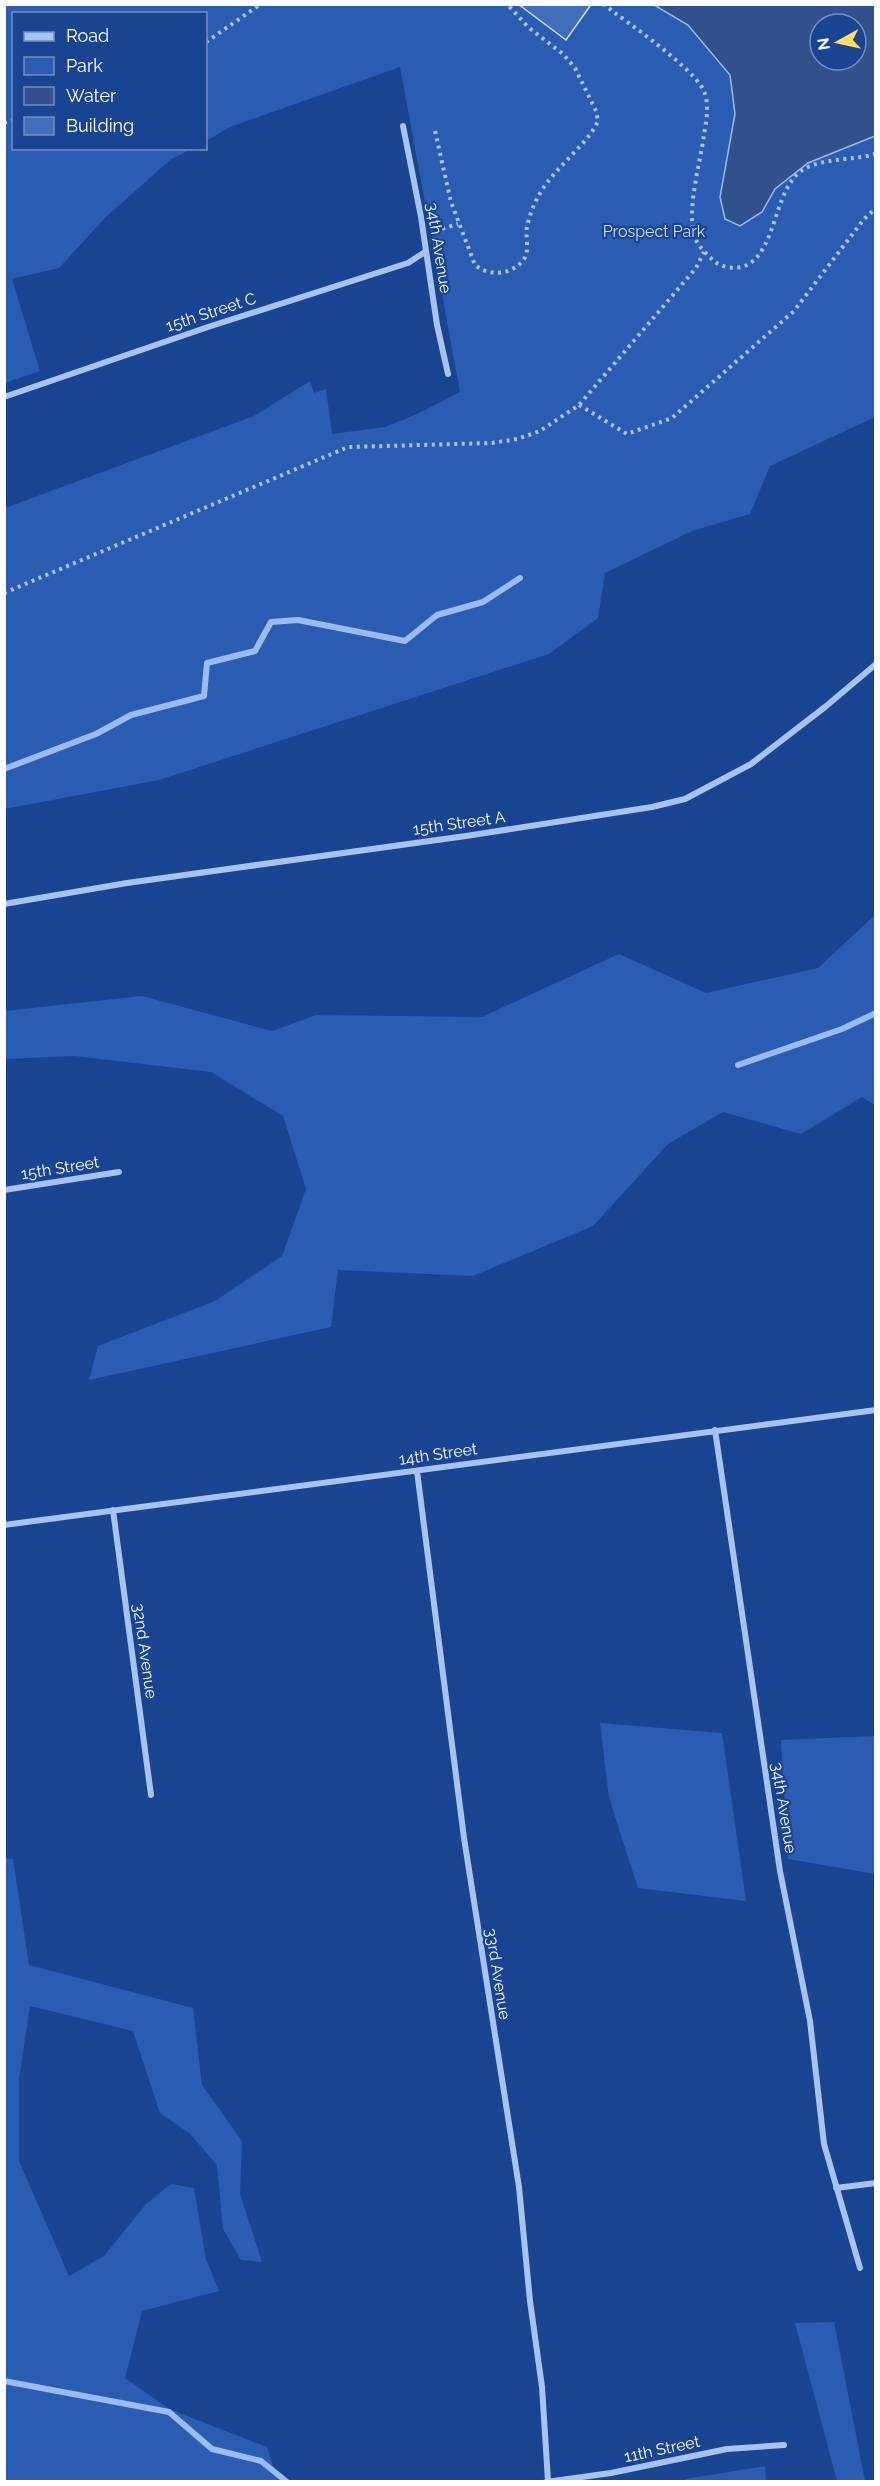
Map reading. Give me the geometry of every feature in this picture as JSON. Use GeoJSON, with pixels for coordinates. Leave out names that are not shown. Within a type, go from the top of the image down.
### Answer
{"type":"FeatureCollection","features":[{"type":"Feature","properties":{"kind":"street","name":"34th Avenue"},"geometry":{"type":"LineString","coordinates":[[404,126],[437,324],[448,374]]}},
{"type":"Feature","properties":{"kind":"street","name":"15th Street C"},"geometry":{"type":"LineString","coordinates":[[4,397],[208,327],[408,263],[425,252]]}},
{"type":"Feature","properties":{"kind":"street","name":"15th Street A"},"geometry":{"type":"LineString","coordinates":[[4,904],[127,883],[605,814],[685,799],[751,764],[876,664]]}},
{"type":"Feature","properties":{"kind":"street","name":"15th Street"},"geometry":{"type":"LineString","coordinates":[[4,1190],[119,1172]]}},
{"type":"Feature","properties":{"kind":"street","name":"14th Street"},"geometry":{"type":"LineString","coordinates":[[4,1525],[876,1410]]}},
{"type":"Feature","properties":{"kind":"street","name":"34th Avenue"},"geometry":{"type":"LineString","coordinates":[[715,1430],[780,1871],[810,2021],[824,2144],[860,2268]]}},
{"type":"Feature","properties":{"kind":"street","name":"33rd Avenue"},"geometry":{"type":"LineString","coordinates":[[417,1471],[464,1838],[519,2187],[530,2301],[542,2387],[547,2481]]}},
{"type":"Feature","properties":{"kind":"street","name":"32nd Avenue"},"geometry":{"type":"LineString","coordinates":[[113,1510],[151,1795]]}},
{"type":"Feature","properties":{"kind":"street"},"geometry":{"type":"LineString","coordinates":[[836,2188],[876,2183]]}},
{"type":"Feature","properties":{"kind":"street","name":"11th Street"},"geometry":{"type":"LineString","coordinates":[[547,2481],[611,2473],[727,2449],[784,2445]]}},
{"type":"Feature","properties":{"kind":"path"},"geometry":{"type":"LineString","coordinates":[[207,41],[261,4]]}},
{"type":"Feature","properties":{"kind":"path"},"geometry":{"type":"LineString","coordinates":[[603,4],[682,67],[697,81],[705,94],[706,126],[693,208],[694,236],[704,252],[719,266],[729,268],[745,266],[760,255],[787,190],[807,167],[876,154]]}},
{"type":"Feature","properties":{"kind":"path"},"geometry":{"type":"LineString","coordinates":[[435,131],[451,202],[465,243],[477,267],[496,274],[517,265],[524,260],[528,252],[527,228],[538,195],[546,182],[598,121],[596,111],[575,68],[564,54],[528,27],[508,5]]}},
{"type":"Feature","properties":{"kind":"path"},"geometry":{"type":"LineString","coordinates":[[579,405],[627,434],[672,418],[794,311],[864,219],[876,208]]}},
{"type":"Feature","properties":{"kind":"path"},"geometry":{"type":"LineString","coordinates":[[423,237],[458,224]]}},
{"type":"Feature","properties":{"kind":"path"},"geometry":{"type":"LineString","coordinates":[[4,593],[348,447],[492,443],[517,439],[540,431],[579,405],[696,268],[704,252]]}},
{"type":"Feature","properties":{"kind":"green space","name":"Prospect Park"},"geometry":{"type":"Polygon","coordinates":[[[4,5],[875,5],[875,417],[770,466],[750,514],[692,531],[605,573],[598,618],[549,654],[159,780],[5,809],[5,508],[254,416],[310,381],[314,393],[326,389],[332,434],[385,427],[460,392],[400,67],[230,127],[207,140],[207,12],[12,12],[12,150],[189,150],[170,160],[106,217],[59,268],[12,279],[40,371],[5,383],[4,5]]]}},
{"type":"Feature","properties":{"kind":"green space"},"geometry":{"type":"Polygon","coordinates":[[[875,915],[875,1105],[862,1097],[801,1134],[723,1112],[668,1144],[593,1226],[473,1276],[338,1270],[331,1327],[89,1380],[98,1346],[215,1301],[282,1256],[306,1189],[283,1116],[211,1072],[75,1056],[5,1059],[5,1011],[142,996],[272,1031],[316,1015],[482,1017],[619,954],[706,993],[818,968],[875,915]]]}},
{"type":"Feature","properties":{"kind":"green space"},"geometry":{"type":"Polygon","coordinates":[[[600,1723],[722,1733],[746,1901],[638,1888],[609,1798],[600,1723]]]}},
{"type":"Feature","properties":{"kind":"green space"},"geometry":{"type":"Polygon","coordinates":[[[875,1736],[875,1874],[788,1859],[781,1740],[875,1736]]]}},
{"type":"Feature","properties":{"kind":"green space"},"geometry":{"type":"Polygon","coordinates":[[[5,1858],[13,1859],[29,1965],[193,2008],[202,2085],[242,2141],[240,2194],[262,2262],[241,2260],[223,2229],[217,2165],[189,2133],[160,2113],[133,2031],[30,2006],[19,2079],[19,2161],[69,2276],[104,2256],[146,2204],[171,2184],[194,2188],[206,2259],[219,2291],[142,2311],[125,2378],[169,2409],[267,2447],[278,2481],[5,2481],[5,1858]]]}},
{"type":"Feature","properties":{"kind":"green space"},"geometry":{"type":"Polygon","coordinates":[[[834,2322],[865,2481],[837,2481],[795,2323],[834,2322]]]}},
{"type":"Feature","properties":{"kind":"green space"},"geometry":{"type":"Polygon","coordinates":[[[765,2466],[766,2481],[685,2481],[685,2479],[765,2466]]]}},
{"type":"Feature","properties":{"kind":"water"},"geometry":{"type":"Polygon","coordinates":[[[654,5],[875,5],[875,136],[808,163],[775,189],[762,212],[740,226],[725,219],[720,197],[735,114],[730,75],[688,25],[654,5]]]}},
{"type":"Feature","properties":{"kind":"building"},"geometry":{"type":"Polygon","coordinates":[[[518,4],[588,4],[590,6],[566,40],[518,4]]]}},
{"type":"Feature","properties":{"kind":"waterway"},"geometry":{"type":"LineString","coordinates":[[4,769],[96,734],[131,715],[204,696],[207,663],[255,651],[271,622],[298,620],[405,641],[437,615],[483,602],[520,578]]}},
{"type":"Feature","properties":{"kind":"waterway"},"geometry":{"type":"LineString","coordinates":[[738,1065],[842,1029],[876,1013]]}},
{"type":"Feature","properties":{"kind":"waterway"},"geometry":{"type":"LineString","coordinates":[[4,2381],[169,2412],[212,2449],[261,2461],[287,2482]]}}]}
